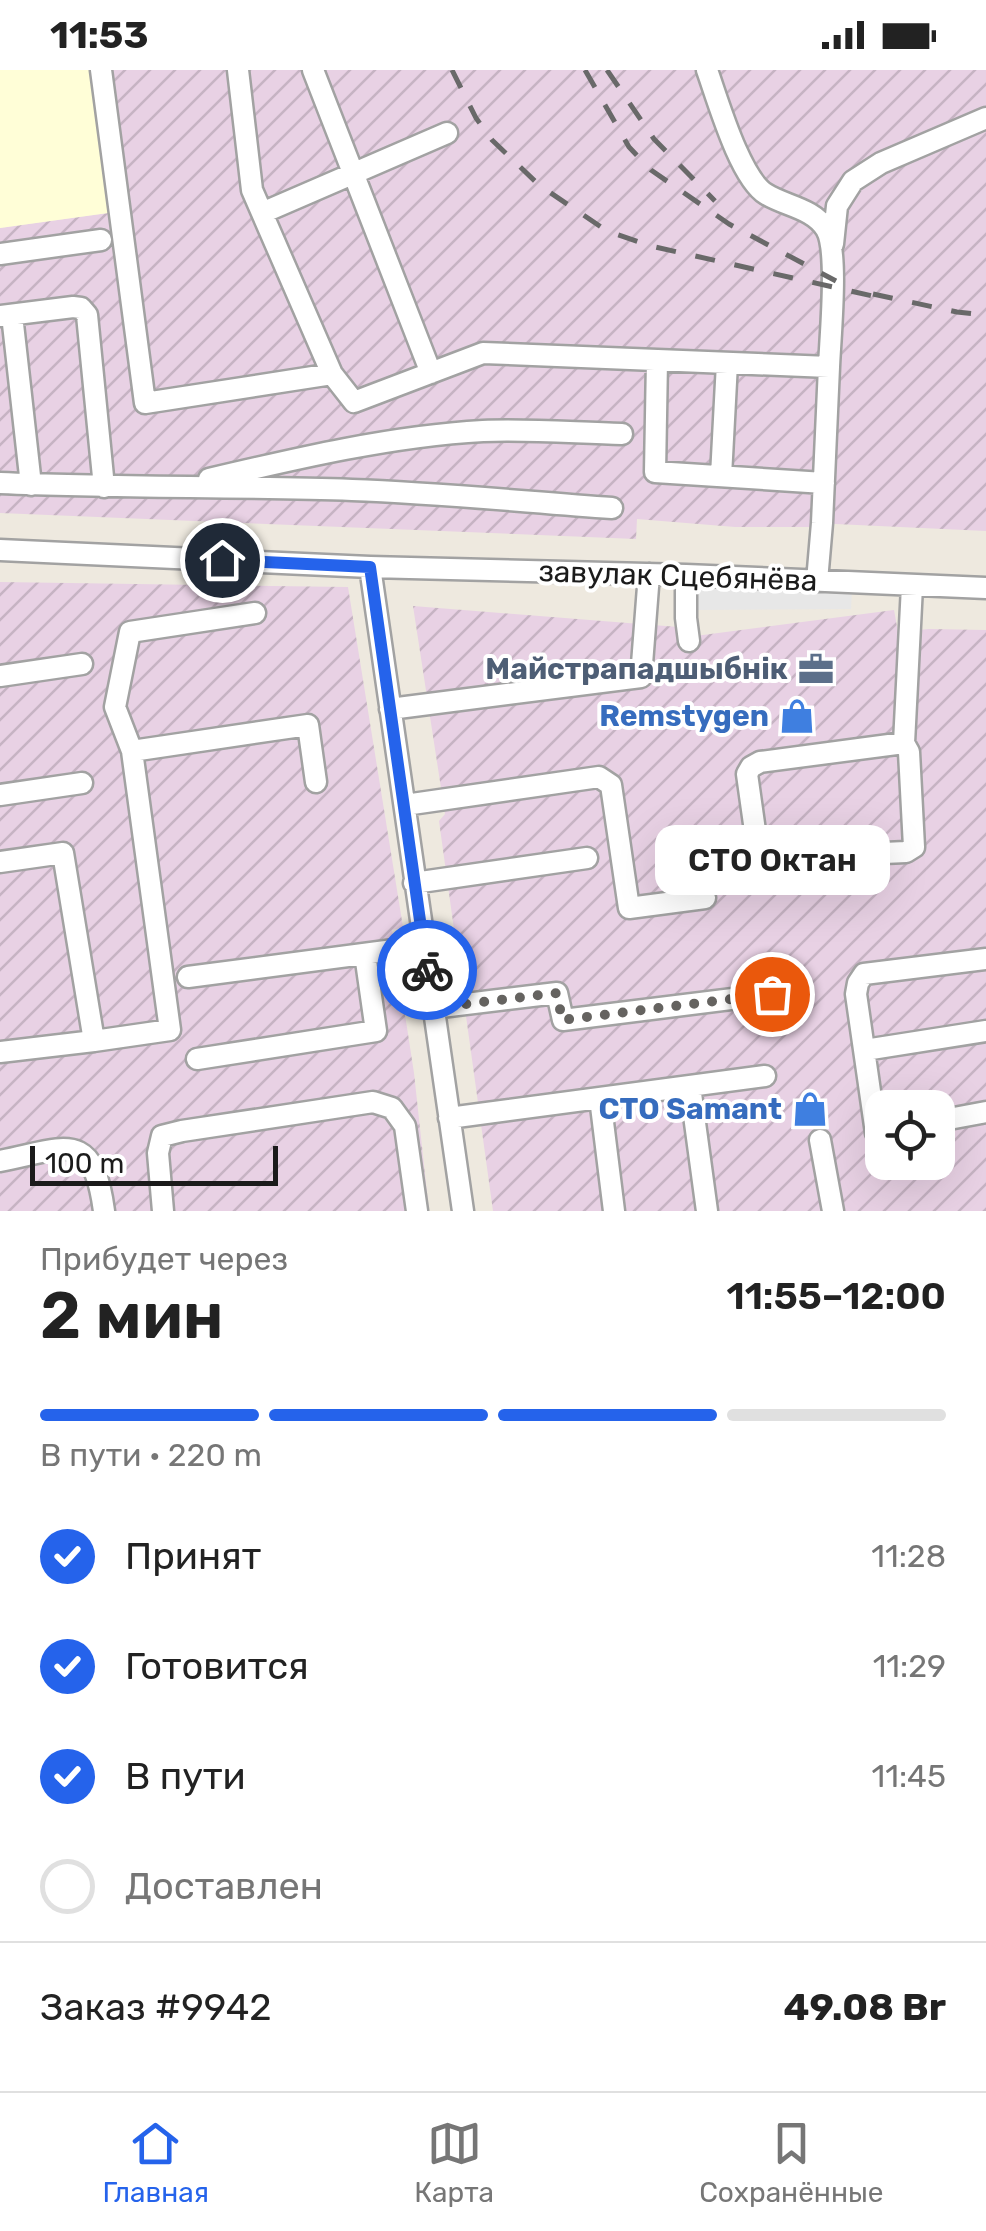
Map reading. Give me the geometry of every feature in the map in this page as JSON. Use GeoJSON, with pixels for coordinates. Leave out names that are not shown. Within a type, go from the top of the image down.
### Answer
{"type":"FeatureCollection","features":[{"type":"Feature","properties":{"kind":"street"},"geometry":{"type":"LineString","coordinates":[[101,70],[145,403],[332,374]]}},
{"type":"Feature","properties":{"kind":"street"},"geometry":{"type":"LineString","coordinates":[[238,70],[252,190],[332,374],[354,402],[483,353],[829,367]]}},
{"type":"Feature","properties":{"kind":"street"},"geometry":{"type":"LineString","coordinates":[[313,70],[431,373]]}},
{"type":"Feature","properties":{"kind":"street"},"geometry":{"type":"LineString","coordinates":[[706,70],[747,174],[764,193],[806,211],[826,229],[832,251]]}},
{"type":"Feature","properties":{"kind":"street"},"geometry":{"type":"LineString","coordinates":[[818,581],[832,251],[838,206],[853,181],[881,163],[986,118]]}},
{"type":"Feature","properties":{"kind":"street"},"geometry":{"type":"LineString","coordinates":[[262,214],[447,133]]}},
{"type":"Feature","properties":{"kind":"street"},"geometry":{"type":"LineString","coordinates":[[0,254],[100,240]]}},
{"type":"Feature","properties":{"kind":"street"},"geometry":{"type":"LineString","coordinates":[[31,484],[6,316],[73,307],[81,308],[87,315],[104,487]]}},
{"type":"Feature","properties":{"kind":"street"},"geometry":{"type":"LineString","coordinates":[[658,360],[655,472],[824,482]]}},
{"type":"Feature","properties":{"kind":"street"},"geometry":{"type":"LineString","coordinates":[[722,476],[728,363]]}},
{"type":"Feature","properties":{"kind":"street"},"geometry":{"type":"LineString","coordinates":[[178,486],[286,461],[411,439],[484,431],[622,434]]}},
{"type":"Feature","properties":{"kind":"street"},"geometry":{"type":"LineString","coordinates":[[0,484],[356,490],[612,508]]}},
{"type":"Feature","properties":{"kind":"street","name":"завулак Сцебянёва"},"geometry":{"type":"LineString","coordinates":[[0,550],[986,588]]}},
{"type":"Feature","properties":{"kind":"street"},"geometry":{"type":"LineString","coordinates":[[370,567],[463,1211]]}},
{"type":"Feature","properties":{"kind":"street"},"geometry":{"type":"LineString","coordinates":[[390,709],[641,677],[648,574]]}},
{"type":"Feature","properties":{"kind":"street"},"geometry":{"type":"LineString","coordinates":[[686,575],[689,641]]}},
{"type":"Feature","properties":{"kind":"street"},"geometry":{"type":"LineString","coordinates":[[904,743],[760,762],[750,768],[747,774],[756,838],[762,853],[772,858],[906,852],[914,846],[909,752],[904,743],[912,586]]}},
{"type":"Feature","properties":{"kind":"street"},"geometry":{"type":"LineString","coordinates":[[0,1052],[170,1030],[132,751],[115,706],[130,632],[255,613]]}},
{"type":"Feature","properties":{"kind":"street"},"geometry":{"type":"LineString","coordinates":[[0,676],[82,664]]}},
{"type":"Feature","properties":{"kind":"street"},"geometry":{"type":"LineString","coordinates":[[132,751],[308,725],[316,782]]}},
{"type":"Feature","properties":{"kind":"street"},"geometry":{"type":"LineString","coordinates":[[404,805],[599,777],[611,785],[629,908],[706,898]]}},
{"type":"Feature","properties":{"kind":"street"},"geometry":{"type":"LineString","coordinates":[[0,794],[82,782]]}},
{"type":"Feature","properties":{"kind":"street"},"geometry":{"type":"LineString","coordinates":[[0,862],[63,852],[94,1041]]}},
{"type":"Feature","properties":{"kind":"street"},"geometry":{"type":"LineString","coordinates":[[414,883],[588,858]]}},
{"type":"Feature","properties":{"kind":"street"},"geometry":{"type":"LineString","coordinates":[[188,977],[424,946]]}},
{"type":"Feature","properties":{"kind":"street"},"geometry":{"type":"LineString","coordinates":[[197,1059],[376,1031],[364,954]]}},
{"type":"Feature","properties":{"kind":"street"},"geometry":{"type":"LineString","coordinates":[[870,1090],[856,994],[864,974],[986,959]]}},
{"type":"Feature","properties":{"kind":"street"},"geometry":{"type":"LineString","coordinates":[[433,1008],[557,993],[562,1020],[772,994]]}},
{"type":"Feature","properties":{"kind":"street"},"geometry":{"type":"LineString","coordinates":[[864,1050],[986,1031]]}},
{"type":"Feature","properties":{"kind":"street"},"geometry":{"type":"LineString","coordinates":[[449,1118],[765,1076]]}},
{"type":"Feature","properties":{"kind":"street"},"geometry":{"type":"LineString","coordinates":[[690,1086],[707,1211]]}},
{"type":"Feature","properties":{"kind":"street"},"geometry":{"type":"LineString","coordinates":[[600,1098],[614,1211]]}},
{"type":"Feature","properties":{"kind":"street"},"geometry":{"type":"LineString","coordinates":[[163,1211],[158,1154],[162,1136],[373,1102],[392,1108],[405,1126],[417,1211]]}},
{"type":"Feature","properties":{"kind":"street"},"geometry":{"type":"LineString","coordinates":[[955,1118],[986,1112]]}},
{"type":"Feature","properties":{"kind":"street"},"geometry":{"type":"LineString","coordinates":[[820,1140],[833,1211]]}},
{"type":"Feature","properties":{"kind":"street"},"geometry":{"type":"LineString","coordinates":[[0,1161],[66,1148],[84,1153],[94,1164],[104,1211]]}},
{"type":"Feature","properties":{"kind":"shaded area"},"geometry":{"type":"Polygon","coordinates":[[[0,70],[91,70],[108,213],[0,228],[0,70]]]}},
{"type":"Feature","properties":{"kind":"shaded area"},"geometry":{"type":"Polygon","coordinates":[[[91,70],[986,70],[986,531],[814,523],[813,527],[735,527],[637,519],[636,539],[0,513],[0,228],[108,213],[91,70]]]}},
{"type":"Feature","properties":{"kind":"shaded area"},"geometry":{"type":"Polygon","coordinates":[[[0,582],[348,587],[403,927],[392,930],[414,1073],[429,1211],[0,1211],[0,582]]]}},
{"type":"Feature","properties":{"kind":"shaded area"},"geometry":{"type":"Polygon","coordinates":[[[695,584],[852,590],[851,609],[695,610],[695,584]]]}},
{"type":"Feature","properties":{"kind":"shaded area"},"geometry":{"type":"Polygon","coordinates":[[[413,606],[678,627],[680,638],[894,610],[898,632],[986,630],[986,1211],[493,1211],[439,821],[445,814],[413,606]]]}},
{"type":"Feature","properties":{"kind":"railway"},"geometry":{"type":"LineString","coordinates":[[452,70],[492,140],[539,185],[607,231],[651,246],[886,299]]}},
{"type":"Feature","properties":{"kind":"railway"},"geometry":{"type":"LineString","coordinates":[[585,70],[629,147],[651,170],[729,224],[836,281]]}},
{"type":"Feature","properties":{"kind":"railway"},"geometry":{"type":"LineString","coordinates":[[607,70],[654,139],[715,201]]}},
{"type":"Feature","properties":{"kind":"railway"},"geometry":{"type":"LineString","coordinates":[[873,294],[986,315]]}},
{"type":"Feature","properties":{"kind":"way so far"},"geometry":{"type":"LineString","coordinates":[[427,970],[433,1008],[557,993],[562,1020],[772,994]]}},
{"type":"Feature","properties":{"kind":"place","name":"Майстрападшыбнік"},"geometry":{"type":"Point","coordinates":[816,669]}},
{"type":"Feature","properties":{"kind":"place","name":"Remstygen"},"geometry":{"type":"Point","coordinates":[797,716]}},
{"type":"Feature","properties":{"kind":"place","name":"СТО Октан"},"geometry":{"type":"Point","coordinates":[772,994]}},
{"type":"Feature","properties":{"kind":"place","name":"СТО Samant"},"geometry":{"type":"Point","coordinates":[810,1109]}},
{"type":"Feature","properties":{"kind":"route"},"geometry":{"type":"LineString","coordinates":[[222,560],[370,567],[427,970]]}}]}
